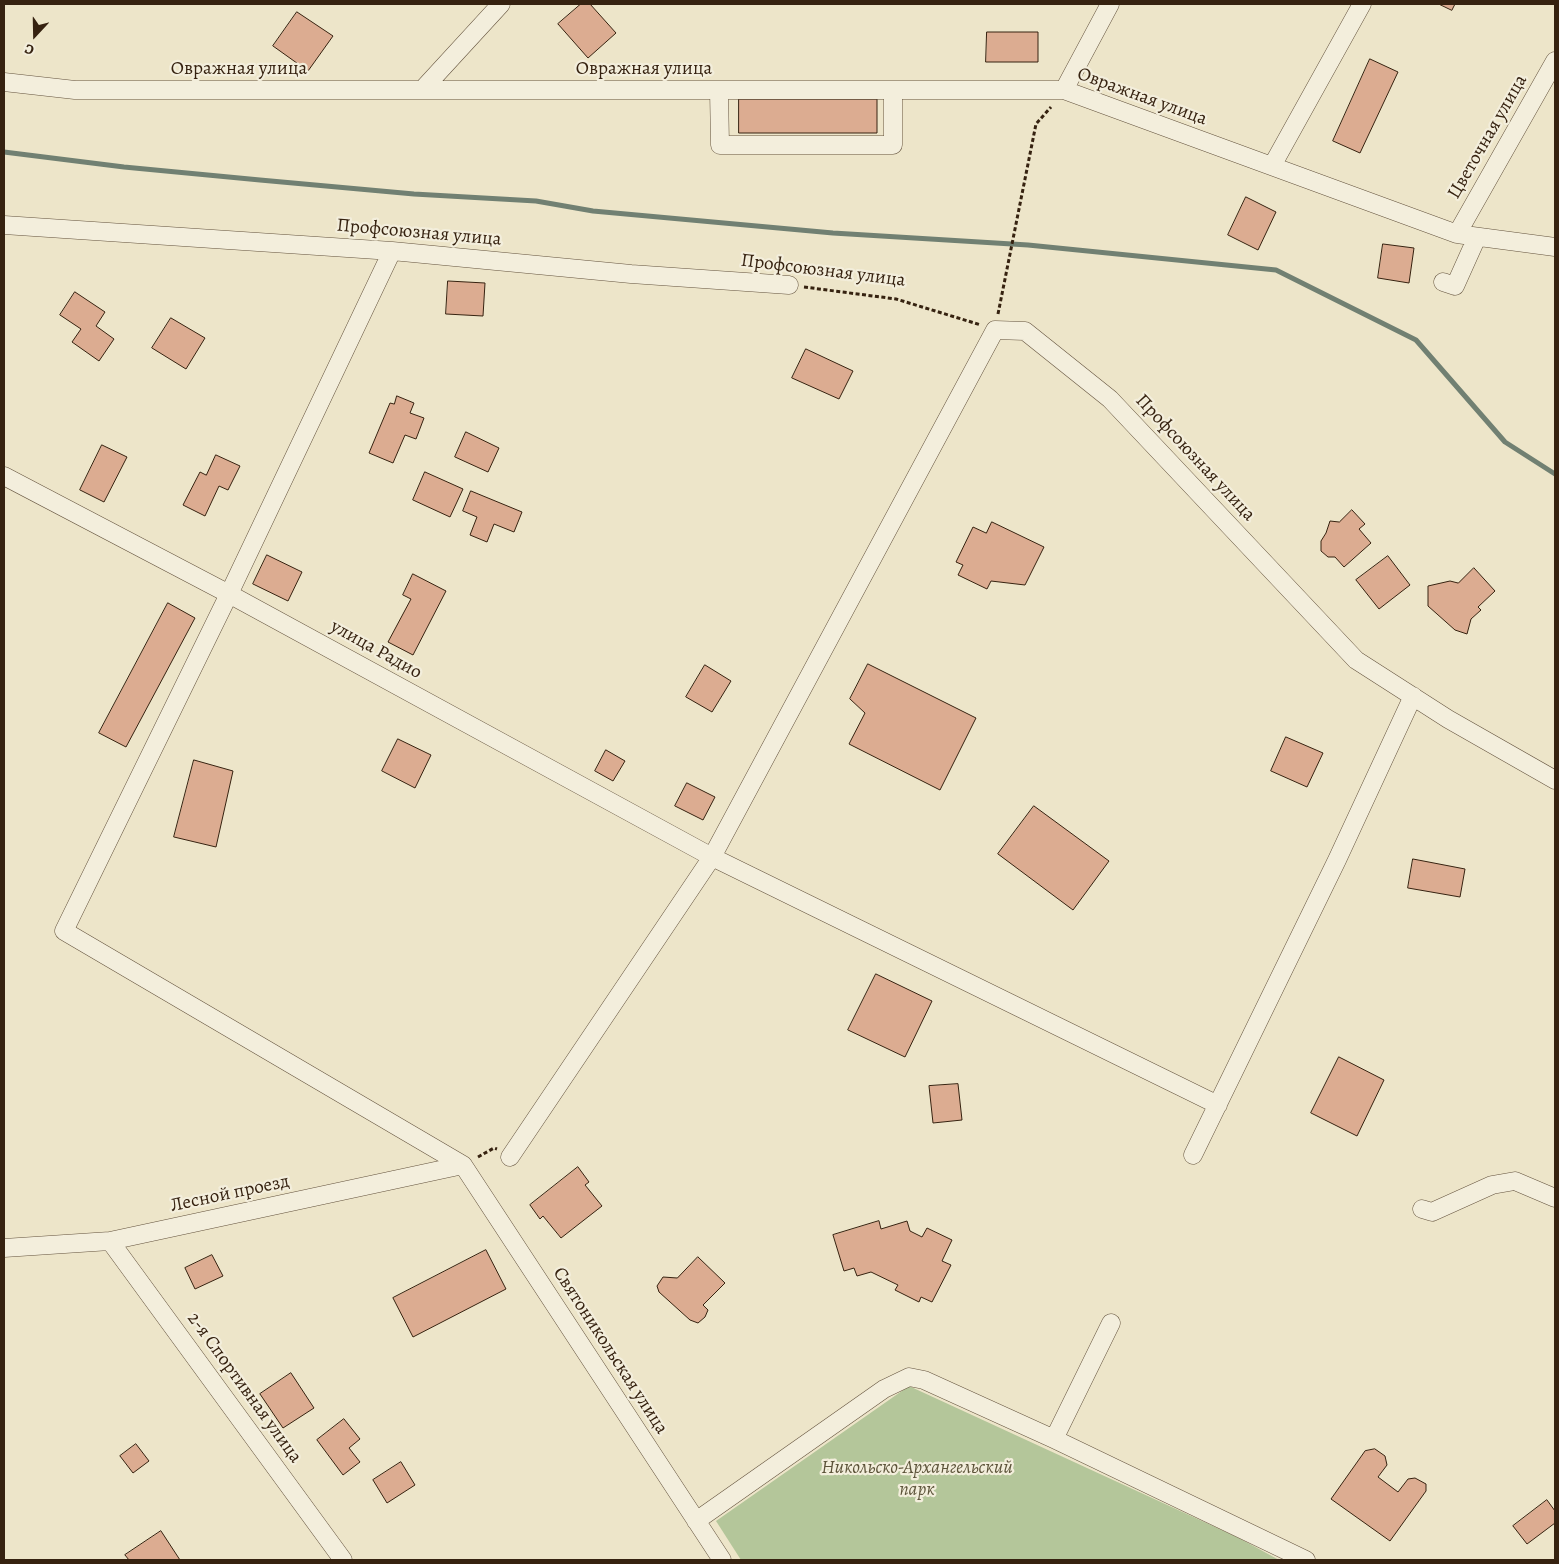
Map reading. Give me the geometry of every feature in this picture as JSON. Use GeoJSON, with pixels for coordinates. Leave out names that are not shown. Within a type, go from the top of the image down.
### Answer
{"type":"FeatureCollection","features":[{"type":"Feature","properties":{"kind":"street"},"geometry":{"type":"LineString","coordinates":[[422,90],[501,4]]}},
{"type":"Feature","properties":{"kind":"street"},"geometry":{"type":"LineString","coordinates":[[1064,90],[1110,4]]}},
{"type":"Feature","properties":{"kind":"street"},"geometry":{"type":"LineString","coordinates":[[1272,166],[1362,4]]}},
{"type":"Feature","properties":{"kind":"street","name":"Цветочная улица"},"geometry":{"type":"LineString","coordinates":[[1457,234],[1555,61]]}},
{"type":"Feature","properties":{"kind":"street","name":"Овражная улица"},"geometry":{"type":"LineString","coordinates":[[4,82],[75,90],[1064,90],[1457,234],[1555,247]]}},
{"type":"Feature","properties":{"kind":"street"},"geometry":{"type":"LineString","coordinates":[[719,90],[720,145],[893,145],[893,90]]}},
{"type":"Feature","properties":{"kind":"street","name":"Профсоюзная улица"},"geometry":{"type":"LineString","coordinates":[[4,225],[392,251],[631,274],[788,285]]}},
{"type":"Feature","properties":{"kind":"street"},"geometry":{"type":"LineString","coordinates":[[1443,282],[1455,286],[1477,236]]}},
{"type":"Feature","properties":{"kind":"street"},"geometry":{"type":"LineString","coordinates":[[392,251],[229,594],[64,931],[463,1165]]}},
{"type":"Feature","properties":{"kind":"street"},"geometry":{"type":"LineString","coordinates":[[510,1157],[719,860],[995,330]]}},
{"type":"Feature","properties":{"kind":"street","name":"Профсоюзная улица"},"geometry":{"type":"LineString","coordinates":[[995,330],[1026,331],[1110,399],[1356,660],[1448,719],[1555,780]]}},
{"type":"Feature","properties":{"kind":"street","name":"улица Радио"},"geometry":{"type":"LineString","coordinates":[[4,476],[229,594],[719,860],[1218,1104]]}},
{"type":"Feature","properties":{"kind":"street"},"geometry":{"type":"LineString","coordinates":[[1193,1155],[1337,860],[1412,696]]}},
{"type":"Feature","properties":{"kind":"street","name":"Лесной проезд"},"geometry":{"type":"LineString","coordinates":[[4,1248],[110,1241],[463,1165]]}},
{"type":"Feature","properties":{"kind":"street","name":"Святоникольская улица"},"geometry":{"type":"LineString","coordinates":[[463,1165],[722,1560]]}},
{"type":"Feature","properties":{"kind":"street"},"geometry":{"type":"LineString","coordinates":[[1422,1209],[1432,1212],[1492,1185],[1515,1181],[1555,1198]]}},
{"type":"Feature","properties":{"kind":"street","name":"2-я Спортивная улица"},"geometry":{"type":"LineString","coordinates":[[110,1241],[343,1560]]}},
{"type":"Feature","properties":{"kind":"street"},"geometry":{"type":"LineString","coordinates":[[1054,1439],[1110,1323]]}},
{"type":"Feature","properties":{"kind":"street"},"geometry":{"type":"LineString","coordinates":[[696,1521],[884,1389],[909,1377],[924,1380],[1054,1439],[1300,1558]]}},
{"type":"Feature","properties":{"kind":"path"},"geometry":{"type":"LineString","coordinates":[[995,330],[1036,124],[1064,90]]}},
{"type":"Feature","properties":{"kind":"path","name":"Профсоюзная улица"},"geometry":{"type":"LineString","coordinates":[[788,285],[896,300],[995,330]]}},
{"type":"Feature","properties":{"kind":"path"},"geometry":{"type":"LineString","coordinates":[[463,1165],[494,1148],[510,1157]]}},
{"type":"Feature","properties":{"kind":"green space","name":"Никольско-Архангельский парк"},"geometry":{"type":"Polygon","coordinates":[[[909,1386],[1239,1538],[1279,1560],[741,1560],[716,1521],[909,1386]]]}},
{"type":"Feature","properties":{"kind":"building"},"geometry":{"type":"Polygon","coordinates":[[[581,4],[590,4],[616,33],[588,58],[558,24],[581,4]]]}},
{"type":"Feature","properties":{"kind":"building"},"geometry":{"type":"Polygon","coordinates":[[[1439,4],[1455,4],[1452,10],[1439,4]]]}},
{"type":"Feature","properties":{"kind":"building"},"geometry":{"type":"Polygon","coordinates":[[[297,12],[333,36],[308,71],[273,46],[297,12]]]}},
{"type":"Feature","properties":{"kind":"building"},"geometry":{"type":"Polygon","coordinates":[[[987,32],[1038,32],[1038,62],[986,62],[987,32]]]}},
{"type":"Feature","properties":{"kind":"building"},"geometry":{"type":"Polygon","coordinates":[[[1370,59],[1398,72],[1360,153],[1333,141],[1370,59]]]}},
{"type":"Feature","properties":{"kind":"building"},"geometry":{"type":"Polygon","coordinates":[[[739,99],[877,99],[877,133],[739,133],[739,99]]]}},
{"type":"Feature","properties":{"kind":"building"},"geometry":{"type":"Polygon","coordinates":[[[1246,197],[1276,212],[1258,250],[1228,235],[1246,197]]]}},
{"type":"Feature","properties":{"kind":"building"},"geometry":{"type":"Polygon","coordinates":[[[1383,244],[1414,248],[1409,283],[1378,278],[1383,244]]]}},
{"type":"Feature","properties":{"kind":"building"},"geometry":{"type":"Polygon","coordinates":[[[448,281],[485,283],[483,316],[446,314],[448,281]]]}},
{"type":"Feature","properties":{"kind":"building"},"geometry":{"type":"Polygon","coordinates":[[[75,292],[105,312],[96,326],[114,339],[99,361],[72,342],[81,329],[60,315],[75,292]]]}},
{"type":"Feature","properties":{"kind":"building"},"geometry":{"type":"Polygon","coordinates":[[[171,318],[205,338],[186,369],[152,348],[171,318]]]}},
{"type":"Feature","properties":{"kind":"building"},"geometry":{"type":"Polygon","coordinates":[[[806,349],[853,371],[839,399],[792,378],[806,349]]]}},
{"type":"Feature","properties":{"kind":"building"},"geometry":{"type":"Polygon","coordinates":[[[397,396],[414,403],[410,413],[424,418],[416,439],[405,435],[393,463],[369,453],[390,403],[394,404],[397,396]]]}},
{"type":"Feature","properties":{"kind":"building"},"geometry":{"type":"Polygon","coordinates":[[[466,432],[499,448],[488,472],[455,457],[466,432]]]}},
{"type":"Feature","properties":{"kind":"building"},"geometry":{"type":"Polygon","coordinates":[[[102,445],[127,457],[104,502],[80,490],[102,445]]]}},
{"type":"Feature","properties":{"kind":"building"},"geometry":{"type":"Polygon","coordinates":[[[216,455],[240,466],[228,490],[219,486],[205,516],[183,505],[200,472],[206,475],[216,455]]]}},
{"type":"Feature","properties":{"kind":"building"},"geometry":{"type":"Polygon","coordinates":[[[425,472],[463,489],[450,517],[413,500],[425,472]]]}},
{"type":"Feature","properties":{"kind":"building"},"geometry":{"type":"Polygon","coordinates":[[[471,491],[522,512],[514,532],[494,524],[487,542],[470,535],[477,517],[463,511],[471,491]]]}},
{"type":"Feature","properties":{"kind":"building"},"geometry":{"type":"Polygon","coordinates":[[[1352,510],[1365,524],[1359,529],[1371,543],[1344,567],[1335,557],[1328,557],[1321,551],[1321,541],[1330,521],[1339,522],[1352,510]]]}},
{"type":"Feature","properties":{"kind":"building"},"geometry":{"type":"Polygon","coordinates":[[[992,522],[1044,547],[1025,585],[991,581],[987,589],[958,575],[963,565],[956,562],[973,527],[986,533],[992,522]]]}},
{"type":"Feature","properties":{"kind":"building"},"geometry":{"type":"Polygon","coordinates":[[[267,555],[302,572],[288,601],[253,584],[267,555]]]}},
{"type":"Feature","properties":{"kind":"building"},"geometry":{"type":"Polygon","coordinates":[[[1388,556],[1410,585],[1379,609],[1356,580],[1388,556]]]}},
{"type":"Feature","properties":{"kind":"building"},"geometry":{"type":"Polygon","coordinates":[[[1474,568],[1495,591],[1478,607],[1481,610],[1471,619],[1467,634],[1455,630],[1428,606],[1428,586],[1450,581],[1458,583],[1474,568]]]}},
{"type":"Feature","properties":{"kind":"building"},"geometry":{"type":"Polygon","coordinates":[[[413,574],[446,591],[413,655],[388,642],[411,599],[403,595],[413,574]]]}},
{"type":"Feature","properties":{"kind":"building"},"geometry":{"type":"Polygon","coordinates":[[[168,603],[195,618],[126,747],[99,733],[168,603]]]}},
{"type":"Feature","properties":{"kind":"building"},"geometry":{"type":"Polygon","coordinates":[[[868,664],[976,718],[940,790],[849,744],[865,713],[850,699],[868,664]]]}},
{"type":"Feature","properties":{"kind":"building"},"geometry":{"type":"Polygon","coordinates":[[[705,665],[731,681],[712,712],[686,697],[705,665]]]}},
{"type":"Feature","properties":{"kind":"building"},"geometry":{"type":"Polygon","coordinates":[[[1286,737],[1323,753],[1307,787],[1271,771],[1286,737]]]}},
{"type":"Feature","properties":{"kind":"building"},"geometry":{"type":"Polygon","coordinates":[[[398,739],[431,755],[415,788],[382,771],[398,739]]]}},
{"type":"Feature","properties":{"kind":"building"},"geometry":{"type":"Polygon","coordinates":[[[606,750],[625,761],[613,781],[595,771],[606,750]]]}},
{"type":"Feature","properties":{"kind":"building"},"geometry":{"type":"Polygon","coordinates":[[[194,760],[233,771],[216,847],[174,837],[194,760]]]}},
{"type":"Feature","properties":{"kind":"building"},"geometry":{"type":"Polygon","coordinates":[[[687,783],[715,797],[703,820],[675,806],[687,783]]]}},
{"type":"Feature","properties":{"kind":"building"},"geometry":{"type":"Polygon","coordinates":[[[1034,806],[1109,861],[1073,910],[998,854],[1034,806]]]}},
{"type":"Feature","properties":{"kind":"building"},"geometry":{"type":"Polygon","coordinates":[[[1413,859],[1465,869],[1460,897],[1408,888],[1413,859]]]}},
{"type":"Feature","properties":{"kind":"building"},"geometry":{"type":"Polygon","coordinates":[[[876,974],[932,1001],[905,1057],[848,1030],[876,974]]]}},
{"type":"Feature","properties":{"kind":"building"},"geometry":{"type":"Polygon","coordinates":[[[1339,1057],[1384,1080],[1357,1136],[1311,1113],[1339,1057]]]}},
{"type":"Feature","properties":{"kind":"building"},"geometry":{"type":"Polygon","coordinates":[[[958,1084],[962,1120],[933,1123],[929,1086],[958,1084]]]}},
{"type":"Feature","properties":{"kind":"building"},"geometry":{"type":"Polygon","coordinates":[[[578,1167],[589,1182],[585,1185],[602,1206],[561,1238],[543,1216],[540,1219],[530,1205],[578,1167]]]}},
{"type":"Feature","properties":{"kind":"building"},"geometry":{"type":"Polygon","coordinates":[[[879,1221],[881,1229],[907,1221],[910,1231],[922,1237],[927,1228],[952,1240],[942,1261],[951,1265],[932,1302],[921,1297],[919,1302],[895,1290],[898,1285],[871,1272],[857,1276],[854,1268],[844,1271],[833,1235],[879,1221]]]}},
{"type":"Feature","properties":{"kind":"building"},"geometry":{"type":"Polygon","coordinates":[[[486,1250],[506,1289],[413,1337],[393,1298],[486,1250]]]}},
{"type":"Feature","properties":{"kind":"building"},"geometry":{"type":"Polygon","coordinates":[[[212,1255],[223,1276],[195,1289],[185,1268],[212,1255]]]}},
{"type":"Feature","properties":{"kind":"building"},"geometry":{"type":"Polygon","coordinates":[[[698,1257],[725,1283],[703,1305],[708,1310],[705,1317],[698,1323],[690,1320],[659,1292],[657,1286],[663,1277],[677,1278],[698,1257]]]}},
{"type":"Feature","properties":{"kind":"building"},"geometry":{"type":"Polygon","coordinates":[[[291,1373],[314,1408],[283,1428],[260,1394],[291,1373]]]}},
{"type":"Feature","properties":{"kind":"building"},"geometry":{"type":"Polygon","coordinates":[[[344,1419],[360,1439],[349,1448],[360,1462],[343,1475],[317,1440],[344,1419]]]}},
{"type":"Feature","properties":{"kind":"building"},"geometry":{"type":"Polygon","coordinates":[[[136,1444],[149,1461],[133,1473],[120,1456],[136,1444]]]}},
{"type":"Feature","properties":{"kind":"building"},"geometry":{"type":"Polygon","coordinates":[[[1375,1449],[1385,1456],[1387,1465],[1378,1477],[1398,1492],[1408,1479],[1415,1478],[1426,1484],[1426,1491],[1390,1541],[1331,1499],[1365,1451],[1375,1449]]]}},
{"type":"Feature","properties":{"kind":"building"},"geometry":{"type":"Polygon","coordinates":[[[401,1462],[415,1485],[387,1503],[373,1480],[401,1462]]]}},
{"type":"Feature","properties":{"kind":"building"},"geometry":{"type":"Polygon","coordinates":[[[1547,1500],[1555,1511],[1555,1523],[1527,1544],[1513,1526],[1547,1500]]]}},
{"type":"Feature","properties":{"kind":"building"},"geometry":{"type":"Polygon","coordinates":[[[161,1531],[180,1560],[129,1560],[125,1555],[161,1531]]]}},
{"type":"Feature","properties":{"kind":"waterway"},"geometry":{"type":"LineString","coordinates":[[4,152],[124,167],[260,180],[414,194],[536,201],[593,211],[833,233],[1028,245],[1276,270],[1416,340],[1505,442],[1555,474]]}}]}
